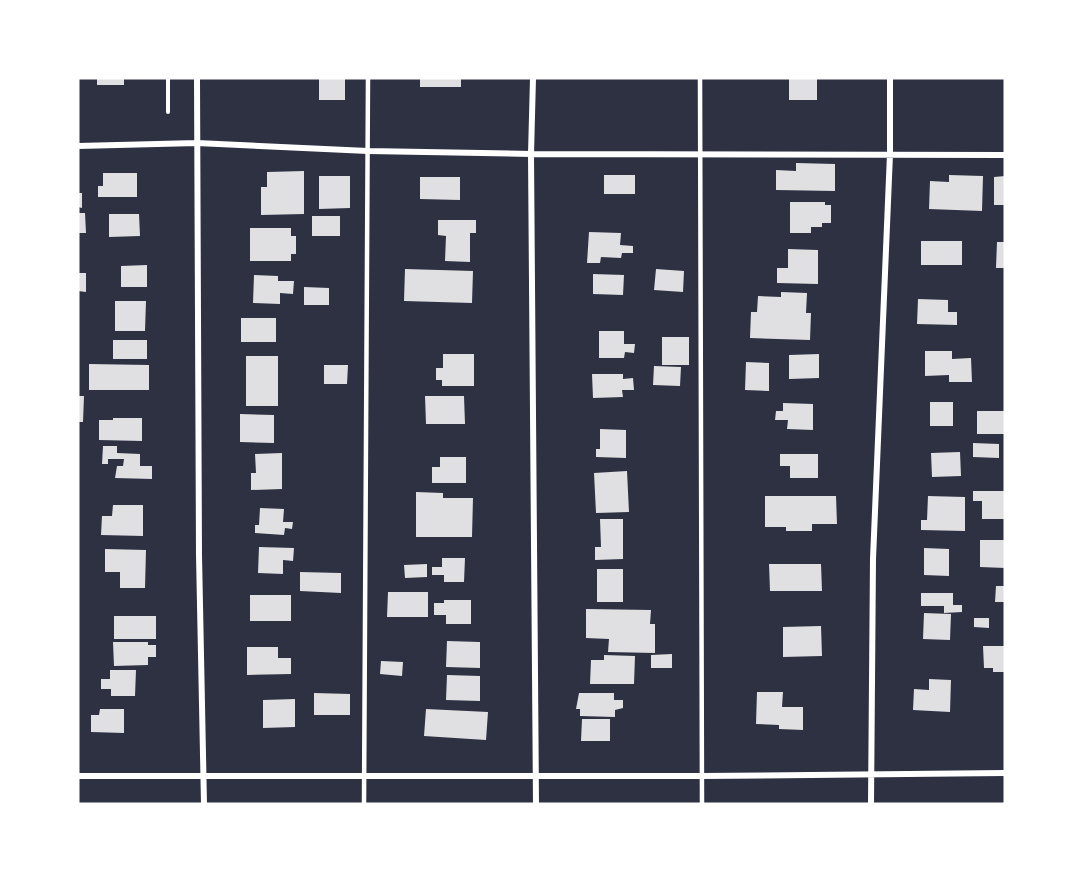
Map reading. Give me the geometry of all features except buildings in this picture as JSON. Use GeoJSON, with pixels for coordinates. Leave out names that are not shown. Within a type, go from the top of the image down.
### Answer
{"type":"FeatureCollection","features":[{"type":"Feature","properties":{"kind":"street"},"geometry":{"type":"LineString","coordinates":[[197,78],[199,543],[204,804]]}},
{"type":"Feature","properties":{"kind":"street"},"geometry":{"type":"LineString","coordinates":[[532,78],[536,804]]}},
{"type":"Feature","properties":{"kind":"street"},"geometry":{"type":"LineString","coordinates":[[871,804],[873,559],[890,154],[890,78]]}},
{"type":"Feature","properties":{"kind":"street"},"geometry":{"type":"LineString","coordinates":[[78,146],[197,143],[368,151],[531,154],[1005,155]]}},
{"type":"Feature","properties":{"kind":"street"},"geometry":{"type":"LineString","coordinates":[[78,776],[702,776],[1005,773]]}},
{"type":"Feature","properties":{"kind":"lane"},"geometry":{"type":"LineString","coordinates":[[364,804],[368,78]]}},
{"type":"Feature","properties":{"kind":"lane"},"geometry":{"type":"LineString","coordinates":[[700,78],[702,804]]}},
{"type":"Feature","properties":{"kind":"path"},"geometry":{"type":"LineString","coordinates":[[168,78],[168,112]]}}]}
